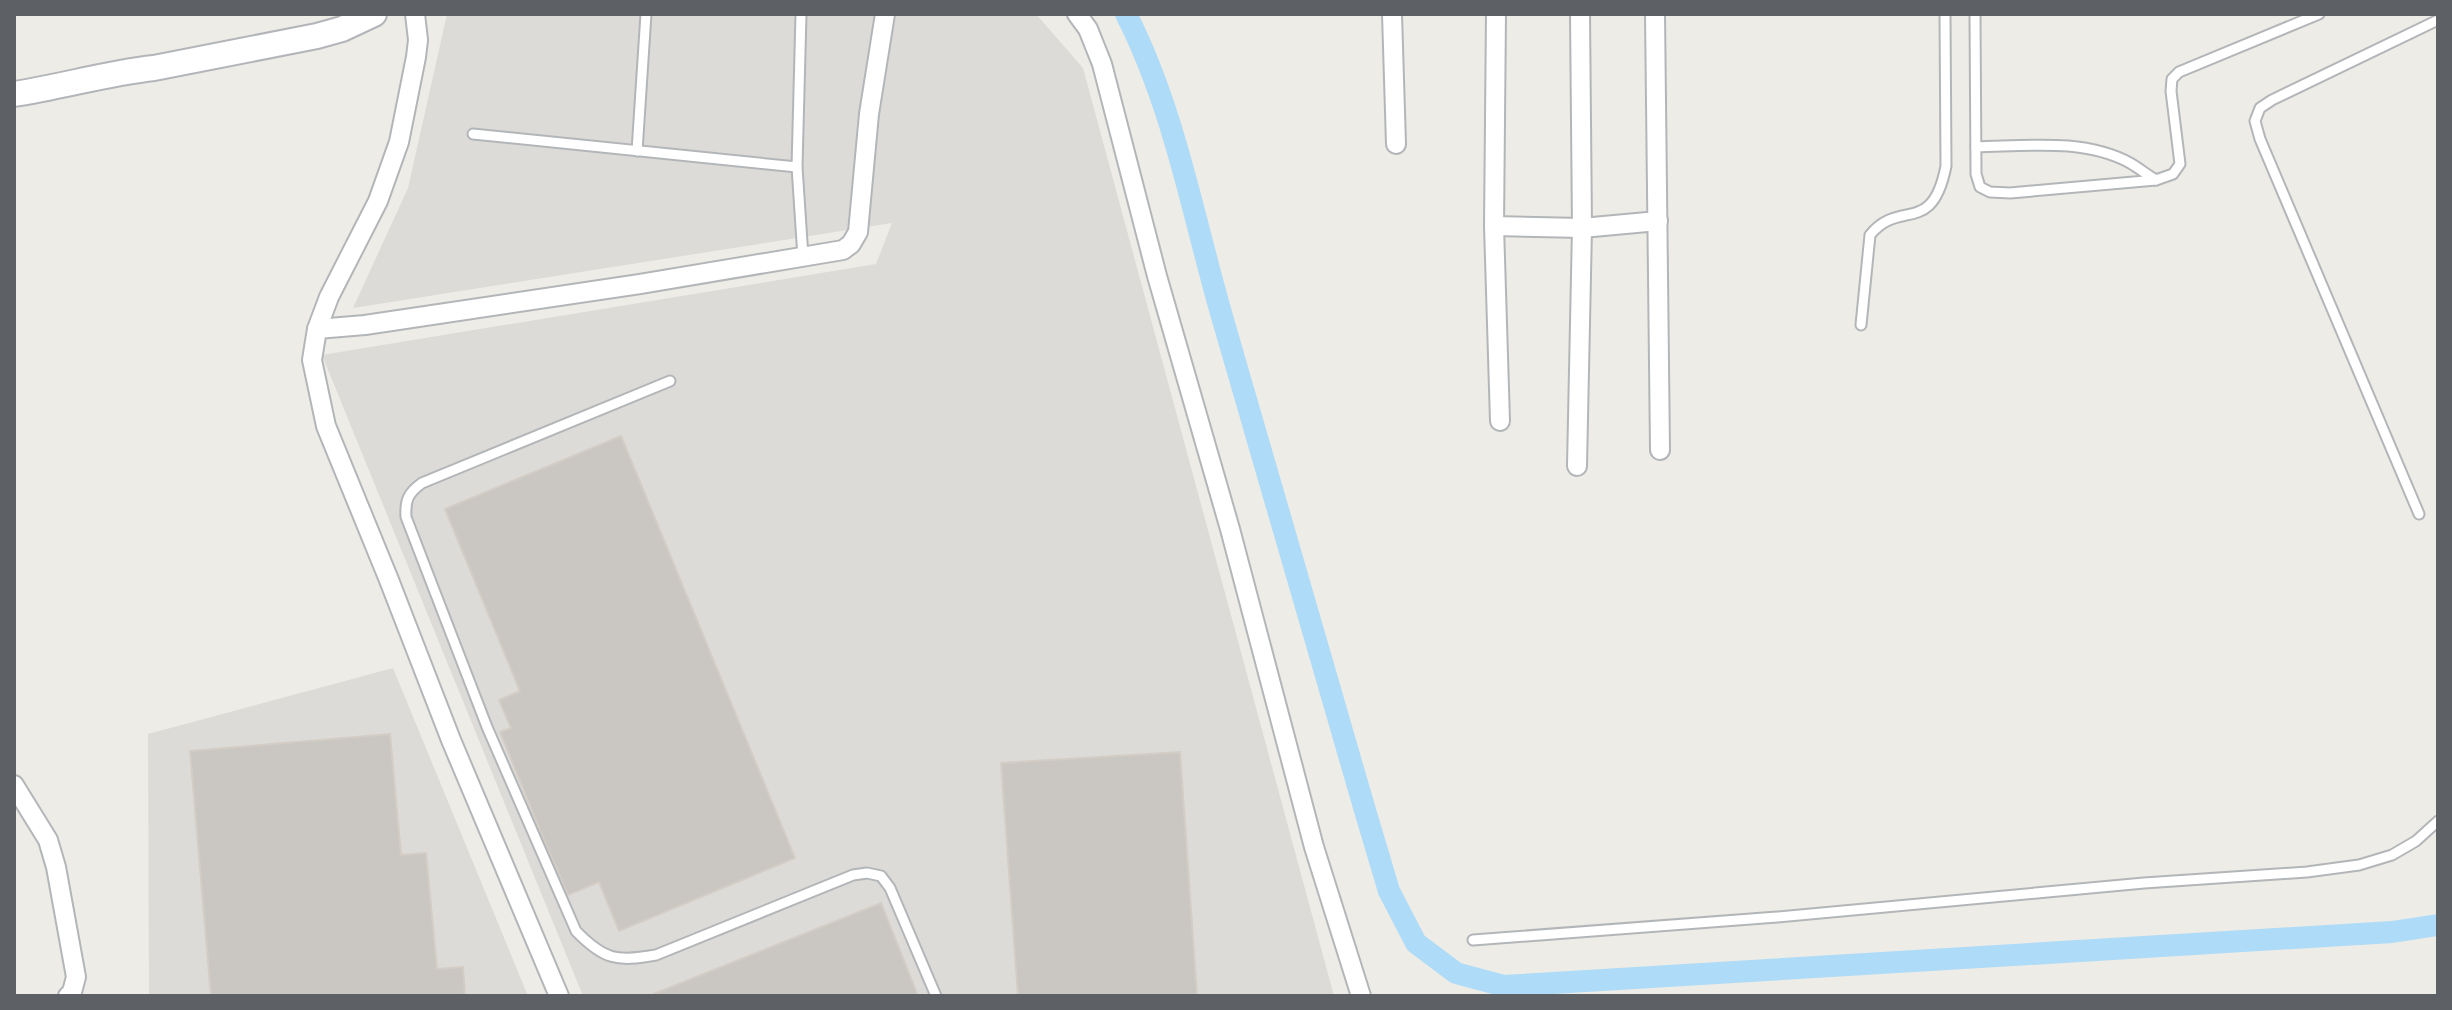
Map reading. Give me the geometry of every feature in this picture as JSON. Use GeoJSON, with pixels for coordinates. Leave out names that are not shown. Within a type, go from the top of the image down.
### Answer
{"type":"FeatureCollection","features":[{"type":"Feature","properties":{"kind":"street"},"geometry":{"type":"LineString","coordinates":[[14,94],[317,36],[342,29],[374,14]]}},
{"type":"Feature","properties":{"kind":"street"},"geometry":{"type":"LineString","coordinates":[[415,14],[416,57],[399,142],[378,201],[335,284],[317,329],[312,360],[326,426],[451,740],[559,996]]}},
{"type":"Feature","properties":{"kind":"street"},"geometry":{"type":"LineString","coordinates":[[317,329],[365,325],[843,250],[858,232],[869,114],[885,14]]}},
{"type":"Feature","properties":{"kind":"street"},"geometry":{"type":"LineString","coordinates":[[1077,14],[1088,29],[1102,64],[1314,847],[1361,996]]}},
{"type":"Feature","properties":{"kind":"street"},"geometry":{"type":"LineString","coordinates":[[1392,14],[1396,144]]}},
{"type":"Feature","properties":{"kind":"street"},"geometry":{"type":"LineString","coordinates":[[1496,14],[1494,226],[1500,421]]}},
{"type":"Feature","properties":{"kind":"street"},"geometry":{"type":"LineString","coordinates":[[1577,466],[1582,228],[1580,14]]}},
{"type":"Feature","properties":{"kind":"street"},"geometry":{"type":"LineString","coordinates":[[1655,14],[1660,450]]}},
{"type":"Feature","properties":{"kind":"street"},"geometry":{"type":"LineString","coordinates":[[1494,226],[1582,228],[1658,221]]}},
{"type":"Feature","properties":{"kind":"street"},"geometry":{"type":"LineString","coordinates":[[14,785],[48,840],[56,867],[76,977],[68,996]]}},
{"type":"Feature","properties":{"kind":"lane"},"geometry":{"type":"LineString","coordinates":[[637,151],[646,14]]}},
{"type":"Feature","properties":{"kind":"lane"},"geometry":{"type":"LineString","coordinates":[[801,14],[797,167],[803,257]]}},
{"type":"Feature","properties":{"kind":"lane"},"geometry":{"type":"LineString","coordinates":[[1861,325],[1870,235],[1879,224],[1889,219],[1911,216],[1931,205],[1942,188],[1946,166],[1945,14]]}},
{"type":"Feature","properties":{"kind":"lane"},"geometry":{"type":"LineString","coordinates":[[1975,14],[1976,174],[1980,187],[1990,192],[2010,193],[2156,180],[2173,174],[2180,164],[2172,79],[2179,72],[2319,14]]}},
{"type":"Feature","properties":{"kind":"lane"},"geometry":{"type":"LineString","coordinates":[[2419,514],[2255,121],[2260,108],[2272,100],[2438,20]]}},
{"type":"Feature","properties":{"kind":"lane"},"geometry":{"type":"LineString","coordinates":[[473,134],[797,167]]}},
{"type":"Feature","properties":{"kind":"lane"},"geometry":{"type":"LineString","coordinates":[[1976,147],[2062,146],[2091,149],[2128,162],[2156,180]]}},
{"type":"Feature","properties":{"kind":"lane"},"geometry":{"type":"LineString","coordinates":[[670,381],[422,483],[410,492],[405,503],[406,517],[487,727],[576,931],[608,956],[629,960],[656,955],[853,875],[867,873],[881,876],[890,888],[936,996]]}},
{"type":"Feature","properties":{"kind":"lane"},"geometry":{"type":"LineString","coordinates":[[1473,940],[2307,872],[2359,865],[2392,855],[2416,841],[2438,821]]}},
{"type":"Feature","properties":{"kind":"shaded area"},"geometry":{"type":"Polygon","coordinates":[[[447,14],[1036,14],[1083,68],[1334,996],[583,996],[322,355],[876,264],[892,223],[353,308],[408,188],[447,14]]]}},
{"type":"Feature","properties":{"kind":"shaded area"},"geometry":{"type":"Polygon","coordinates":[[[393,668],[528,996],[149,996],[148,734],[393,668]]]}},
{"type":"Feature","properties":{"kind":"building"},"geometry":{"type":"Polygon","coordinates":[[[621,436],[795,858],[619,931],[599,882],[568,895],[542,835],[500,732],[511,728],[499,700],[520,691],[445,509],[621,436]]]}},
{"type":"Feature","properties":{"kind":"building"},"geometry":{"type":"Polygon","coordinates":[[[390,734],[401,855],[426,853],[437,969],[463,967],[465,996],[211,996],[190,751],[390,734]]]}},
{"type":"Feature","properties":{"kind":"building"},"geometry":{"type":"Polygon","coordinates":[[[1180,752],[1197,996],[1018,996],[1001,763],[1180,752]]]}},
{"type":"Feature","properties":{"kind":"building"},"geometry":{"type":"Polygon","coordinates":[[[881,903],[918,996],[651,996],[651,995],[881,903]]]}},
{"type":"Feature","properties":{"kind":"waterway"},"geometry":{"type":"LineString","coordinates":[[1126,14],[1158,88],[1182,164],[1223,320],[1389,891],[1416,943],[1456,973],[1504,986],[2392,932],[2438,925]]}}]}
